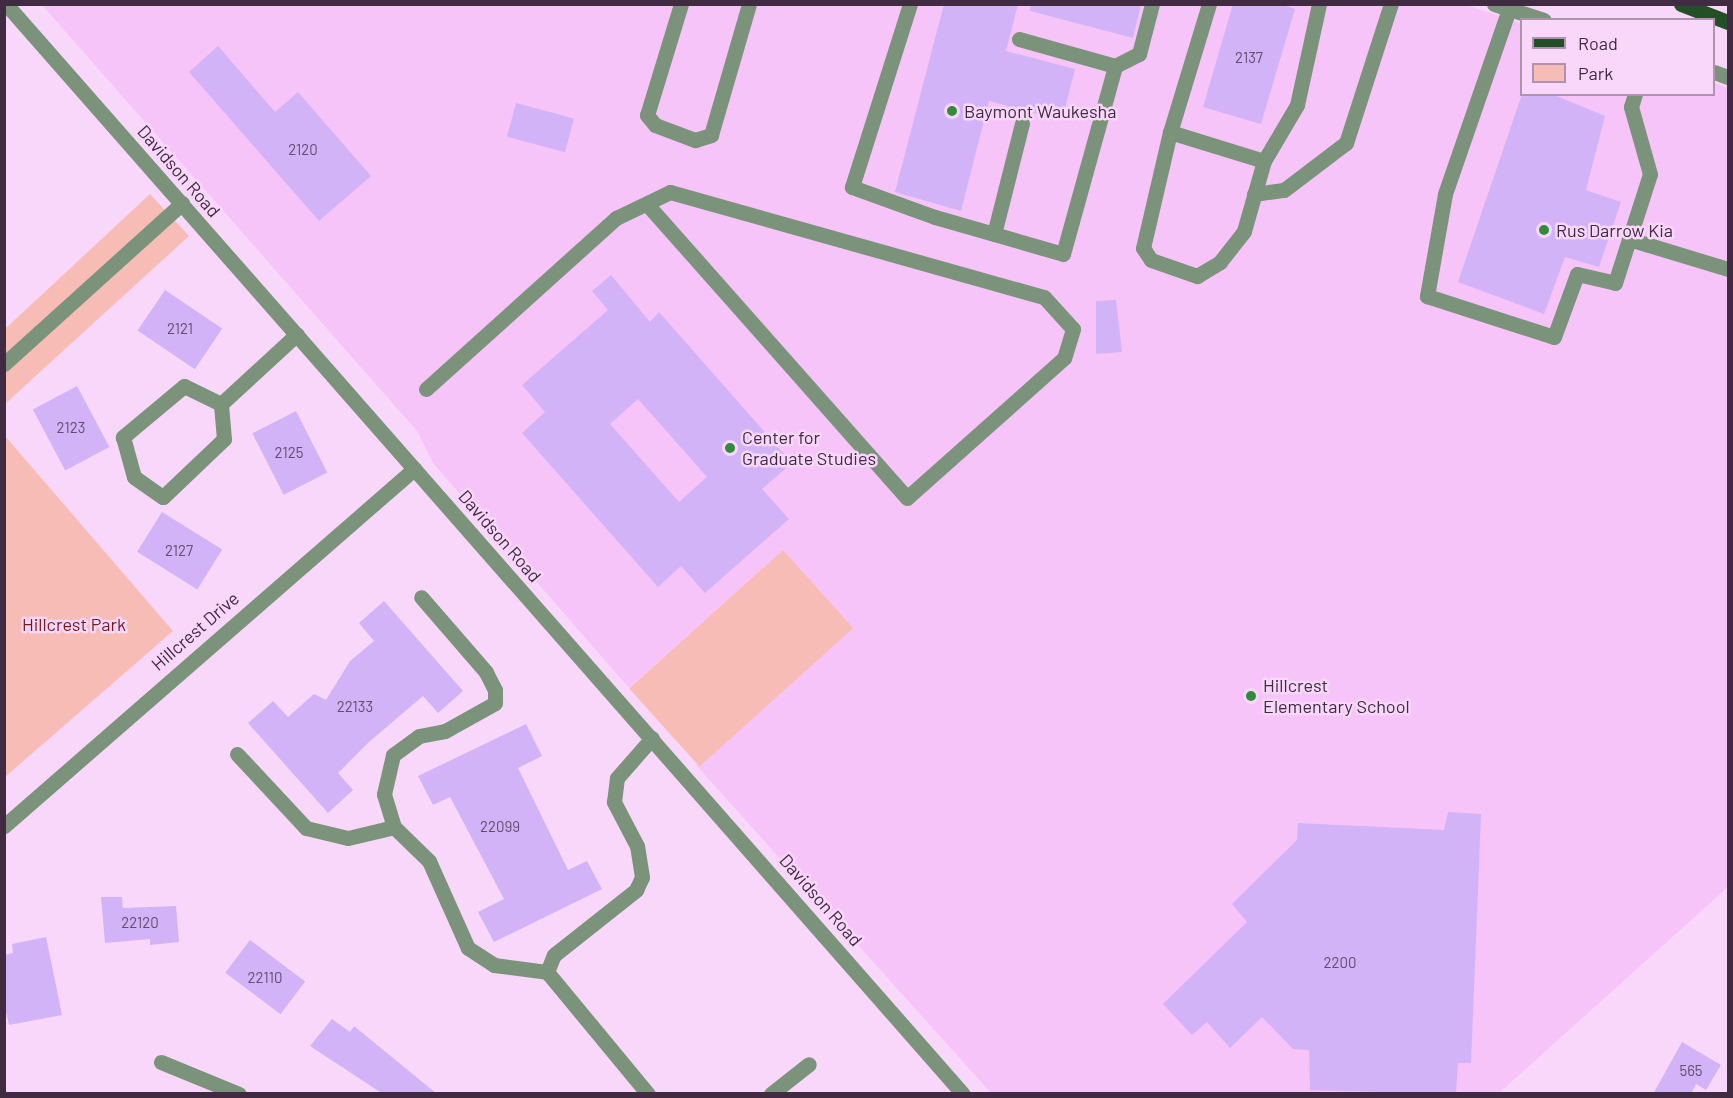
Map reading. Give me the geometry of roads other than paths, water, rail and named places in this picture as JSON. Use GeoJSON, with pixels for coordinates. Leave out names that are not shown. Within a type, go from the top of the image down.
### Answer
{"type":"FeatureCollection","features":[{"type":"Feature","properties":{"kind":"main road"},"geometry":{"type":"LineString","coordinates":[[1681,4],[1728,22]]}},
{"type":"Feature","properties":{"kind":"street","name":"Davidson Road"},"geometry":{"type":"LineString","coordinates":[[6,4],[963,1094]]}},
{"type":"Feature","properties":{"kind":"street"},"geometry":{"type":"LineString","coordinates":[[681,4],[647,115],[655,125],[695,140],[711,135],[749,4]]}},
{"type":"Feature","properties":{"kind":"street"},"geometry":{"type":"LineString","coordinates":[[910,4],[852,187],[994,234],[1063,254],[1115,66]]}},
{"type":"Feature","properties":{"kind":"street"},"geometry":{"type":"LineString","coordinates":[[1019,39],[1115,66],[1139,54],[1152,4]]}},
{"type":"Feature","properties":{"kind":"street"},"geometry":{"type":"LineString","coordinates":[[1209,4],[1170,132],[1143,248],[1150,260],[1197,276],[1220,262],[1244,231],[1264,161],[1297,105],[1319,4]]}},
{"type":"Feature","properties":{"kind":"street"},"geometry":{"type":"LineString","coordinates":[[1254,194],[1284,190],[1346,143],[1391,4]]}},
{"type":"Feature","properties":{"kind":"street"},"geometry":{"type":"LineString","coordinates":[[1537,18],[1501,7],[1445,194],[1427,296],[1554,337],[1577,274],[1615,283],[1650,174],[1631,107],[1634,96]]}},
{"type":"Feature","properties":{"kind":"street"},"geometry":{"type":"LineString","coordinates":[[994,234],[1022,123]]}},
{"type":"Feature","properties":{"kind":"street"},"geometry":{"type":"LineString","coordinates":[[1170,132],[1264,161]]}},
{"type":"Feature","properties":{"kind":"street"},"geometry":{"type":"LineString","coordinates":[[426,389],[616,218],[670,192],[1044,297],[1073,329],[1064,358],[907,498],[647,204]]}},
{"type":"Feature","properties":{"kind":"street"},"geometry":{"type":"LineString","coordinates":[[4,364],[182,203]]}},
{"type":"Feature","properties":{"kind":"street"},"geometry":{"type":"LineString","coordinates":[[1629,239],[1728,269]]}},
{"type":"Feature","properties":{"kind":"street"},"geometry":{"type":"LineString","coordinates":[[221,404],[297,334]]}},
{"type":"Feature","properties":{"kind":"street"},"geometry":{"type":"LineString","coordinates":[[184,386],[221,404],[224,439],[163,497],[134,477],[123,437],[149,415],[184,386]]}},
{"type":"Feature","properties":{"kind":"street","name":"Hillcrest Drive"},"geometry":{"type":"LineString","coordinates":[[4,826],[414,469]]}},
{"type":"Feature","properties":{"kind":"street"},"geometry":{"type":"LineString","coordinates":[[421,597],[486,672],[495,690],[495,703],[445,731],[419,736],[393,755],[384,795],[394,827],[429,861],[468,948],[494,965],[547,972],[648,1094]]}},
{"type":"Feature","properties":{"kind":"street"},"geometry":{"type":"LineString","coordinates":[[547,972],[554,955],[636,890],[642,877],[637,846],[614,802],[617,778],[652,738]]}},
{"type":"Feature","properties":{"kind":"street"},"geometry":{"type":"LineString","coordinates":[[237,754],[306,828],[348,838],[394,827]]}},
{"type":"Feature","properties":{"kind":"street"},"geometry":{"type":"LineString","coordinates":[[162,1062],[238,1094]]}},
{"type":"Feature","properties":{"kind":"street"},"geometry":{"type":"LineString","coordinates":[[771,1094],[809,1064]]}},
{"type":"Feature","properties":{"kind":"place","name":"Baymont Waukesha"},"geometry":{"type":"Point","coordinates":[952,111]}},
{"type":"Feature","properties":{"kind":"place","name":"Rus Darrow Kia"},"geometry":{"type":"Point","coordinates":[1544,230]}},
{"type":"Feature","properties":{"kind":"place","name":"Center for Graduate Studies"},"geometry":{"type":"Point","coordinates":[730,448]}},
{"type":"Feature","properties":{"kind":"place","name":"Hillcrest Elementary School"},"geometry":{"type":"Point","coordinates":[1251,696]}},
{"type":"Feature","properties":{"kind":"park label","name":"Hillcrest Park"},"geometry":{"type":"Point","coordinates":[74,624]}}]}
